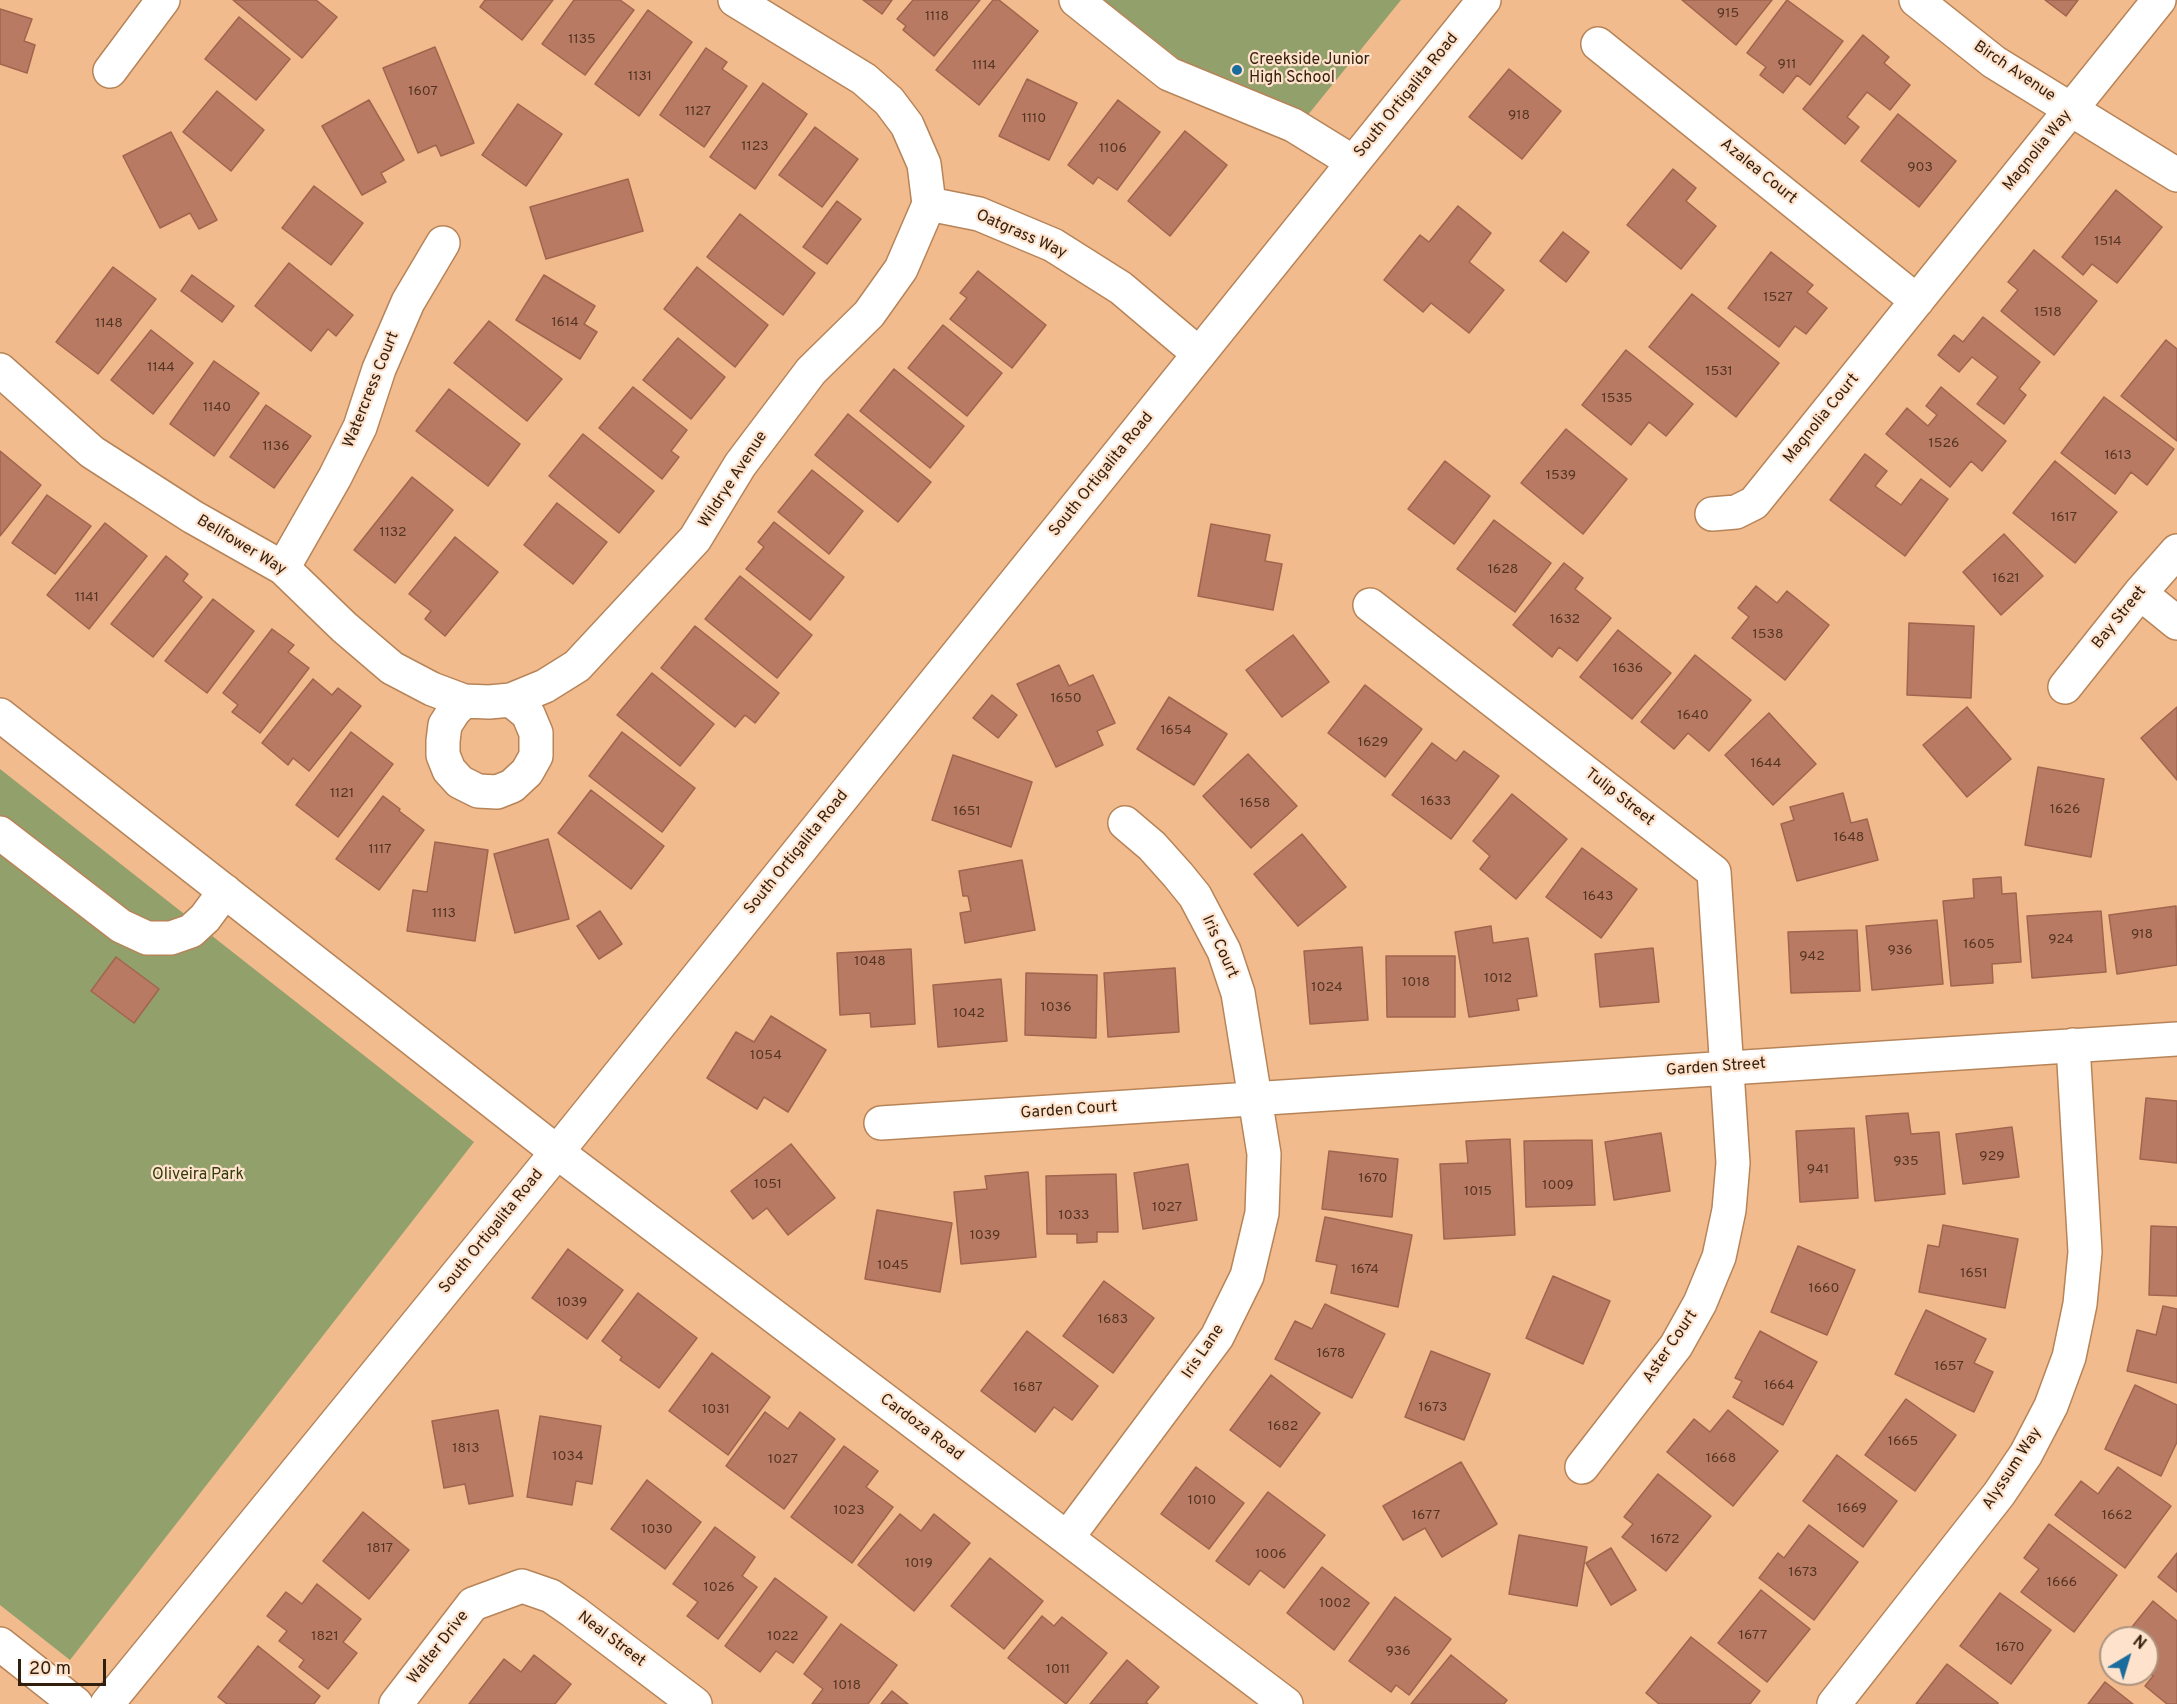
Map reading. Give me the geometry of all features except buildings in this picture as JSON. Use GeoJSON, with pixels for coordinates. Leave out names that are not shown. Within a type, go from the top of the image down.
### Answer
{"type":"FeatureCollection","features":[{"type":"Feature","properties":{"kind":"street"},"geometry":{"type":"LineString","coordinates":[[110,71],[163,0]]}},
{"type":"Feature","properties":{"kind":"street"},"geometry":{"type":"LineString","coordinates":[[735,0],[864,79],[889,101],[907,125],[924,164],[929,204]]}},
{"type":"Feature","properties":{"kind":"street"},"geometry":{"type":"LineString","coordinates":[[1076,0],[1169,74],[1293,125],[1353,162]]}},
{"type":"Feature","properties":{"kind":"street","name":"South Ortigalita Road"},"geometry":{"type":"LineString","coordinates":[[107,1704],[557,1152],[1484,0]]}},
{"type":"Feature","properties":{"kind":"street","name":"Birch Avenue"},"geometry":{"type":"LineString","coordinates":[[1916,0],[1994,62],[2177,175]]}},
{"type":"Feature","properties":{"kind":"street","name":"Magnolia Way"},"geometry":{"type":"LineString","coordinates":[[1917,301],[2159,0]]}},
{"type":"Feature","properties":{"kind":"street","name":"Azalea Court"},"geometry":{"type":"LineString","coordinates":[[1598,44],[1917,301]]}},
{"type":"Feature","properties":{"kind":"street","name":"Oatgrass Way"},"geometry":{"type":"LineString","coordinates":[[929,204],[979,214],[1053,245],[1121,288],[1199,354]]}},
{"type":"Feature","properties":{"kind":"street","name":"Wildrye Avenue"},"geometry":{"type":"LineString","coordinates":[[488,701],[545,686],[577,666],[695,539],[740,465],[811,371],[869,314],[901,269],[929,204]]}},
{"type":"Feature","properties":{"kind":"street","name":"Watercress Court"},"geometry":{"type":"LineString","coordinates":[[283,568],[335,477],[360,427],[379,369],[408,302],[443,243]]}},
{"type":"Feature","properties":{"kind":"street","name":"Magnolia Court"},"geometry":{"type":"LineString","coordinates":[[1712,514],[1736,512],[1754,503],[1917,301]]}},
{"type":"Feature","properties":{"kind":"street","name":"Bellfower Way"},"geometry":{"type":"LineString","coordinates":[[0,370],[92,452],[193,518],[283,568],[344,627],[392,668],[432,689],[488,701]]}},
{"type":"Feature","properties":{"kind":"street","name":"Bay Street"},"geometry":{"type":"LineString","coordinates":[[2065,687],[2140,593],[2177,551]]}},
{"type":"Feature","properties":{"kind":"street"},"geometry":{"type":"LineString","coordinates":[[2140,593],[2177,623]]}},
{"type":"Feature","properties":{"kind":"street","name":"Tulip Street"},"geometry":{"type":"LineString","coordinates":[[1370,605],[1714,872],[1727,1067]]}},
{"type":"Feature","properties":{"kind":"street","name":"Cardoza Road"},"geometry":{"type":"LineString","coordinates":[[0,715],[557,1152],[1067,1538],[1251,1694],[1286,1704]]}},
{"type":"Feature","properties":{"kind":"street","name":"Iris Court"},"geometry":{"type":"LineString","coordinates":[[1125,824],[1152,846],[1195,896],[1224,951],[1238,993],[1256,1100]]}},
{"type":"Feature","properties":{"kind":"street"},"geometry":{"type":"LineString","coordinates":[[0,833],[121,926],[147,938],[171,938],[191,930],[205,918],[225,891]]}},
{"type":"Feature","properties":{"kind":"street","name":"Garden Street"},"geometry":{"type":"LineString","coordinates":[[1256,1100],[1727,1067],[2177,1039]]}},
{"type":"Feature","properties":{"kind":"street","name":"Alyssum Way"},"geometry":{"type":"LineString","coordinates":[[1834,1704],[1999,1494],[2026,1454],[2055,1396],[2069,1357],[2080,1305],[2085,1252],[2073,1045]]}},
{"type":"Feature","properties":{"kind":"street","name":"Aster Court"},"geometry":{"type":"LineString","coordinates":[[1582,1467],[1676,1346],[1700,1303],[1719,1257],[1729,1210],[1733,1163],[1727,1067]]}},
{"type":"Feature","properties":{"kind":"street","name":"Garden Court"},"geometry":{"type":"LineString","coordinates":[[881,1123],[1256,1100]]}},
{"type":"Feature","properties":{"kind":"street","name":"Iris Lane"},"geometry":{"type":"LineString","coordinates":[[1067,1538],[1217,1337],[1247,1276],[1262,1213],[1264,1154],[1256,1100]]}},
{"type":"Feature","properties":{"kind":"street","name":"Walter Drive"},"geometry":{"type":"LineString","coordinates":[[396,1704],[473,1604],[522,1586]]}},
{"type":"Feature","properties":{"kind":"street","name":"Neal Street"},"geometry":{"type":"LineString","coordinates":[[522,1586],[551,1596],[695,1704]]}},
{"type":"Feature","properties":{"kind":"street"},"geometry":{"type":"LineString","coordinates":[[0,1644],[76,1704]]}},
{"type":"Feature","properties":{"kind":"green space","name":"Creekside Junior High School"},"geometry":{"type":"Polygon","coordinates":[[[1104,0],[1401,0],[1307,116],[1180,60],[1104,0]]]}},
{"type":"Feature","properties":{"kind":"green space","name":"Oliveira Park"},"geometry":{"type":"Polygon","coordinates":[[[0,769],[474,1142],[70,1660],[0,1605],[0,769]]]}},
{"type":"Feature","properties":{"kind":"place","name":"Creekside Junior High School"},"geometry":{"type":"Point","coordinates":[1237,70]}}]}
